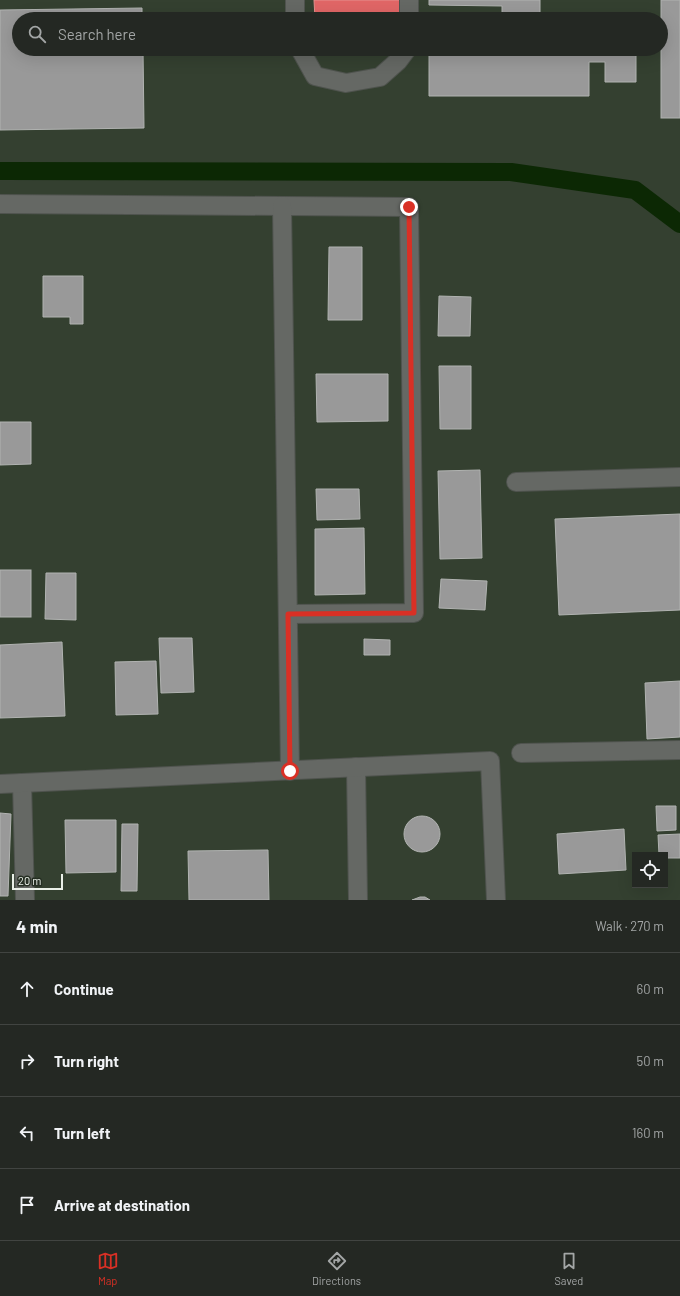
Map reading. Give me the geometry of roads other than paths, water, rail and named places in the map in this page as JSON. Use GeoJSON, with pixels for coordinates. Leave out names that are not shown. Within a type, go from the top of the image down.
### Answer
{"type":"FeatureCollection","features":[{"type":"Feature","properties":{"kind":"lane"},"geometry":{"type":"LineString","coordinates":[[295,0],[295,12]]}},
{"type":"Feature","properties":{"kind":"lane"},"geometry":{"type":"LineString","coordinates":[[409,0],[409,12]]}},
{"type":"Feature","properties":{"kind":"lane"},"geometry":{"type":"LineString","coordinates":[[304,56],[315,76],[346,83],[380,77],[402,56]]}},
{"type":"Feature","properties":{"kind":"lane"},"geometry":{"type":"LineString","coordinates":[[0,204],[409,207],[414,613],[288,614]]}},
{"type":"Feature","properties":{"kind":"lane"},"geometry":{"type":"LineString","coordinates":[[282,206],[290,771]]}},
{"type":"Feature","properties":{"kind":"lane"},"geometry":{"type":"LineString","coordinates":[[516,482],[680,477]]}},
{"type":"Feature","properties":{"kind":"lane"},"geometry":{"type":"LineString","coordinates":[[521,753],[680,750]]}},
{"type":"Feature","properties":{"kind":"lane"},"geometry":{"type":"LineString","coordinates":[[0,784],[490,761],[496,900]]}},
{"type":"Feature","properties":{"kind":"lane"},"geometry":{"type":"LineString","coordinates":[[356,767],[358,900]]}},
{"type":"Feature","properties":{"kind":"lane"},"geometry":{"type":"LineString","coordinates":[[22,783],[25,900]]}},
{"type":"Feature","properties":{"kind":"waterway"},"geometry":{"type":"LineString","coordinates":[[0,171],[511,172],[635,190],[680,224]]}}]}
